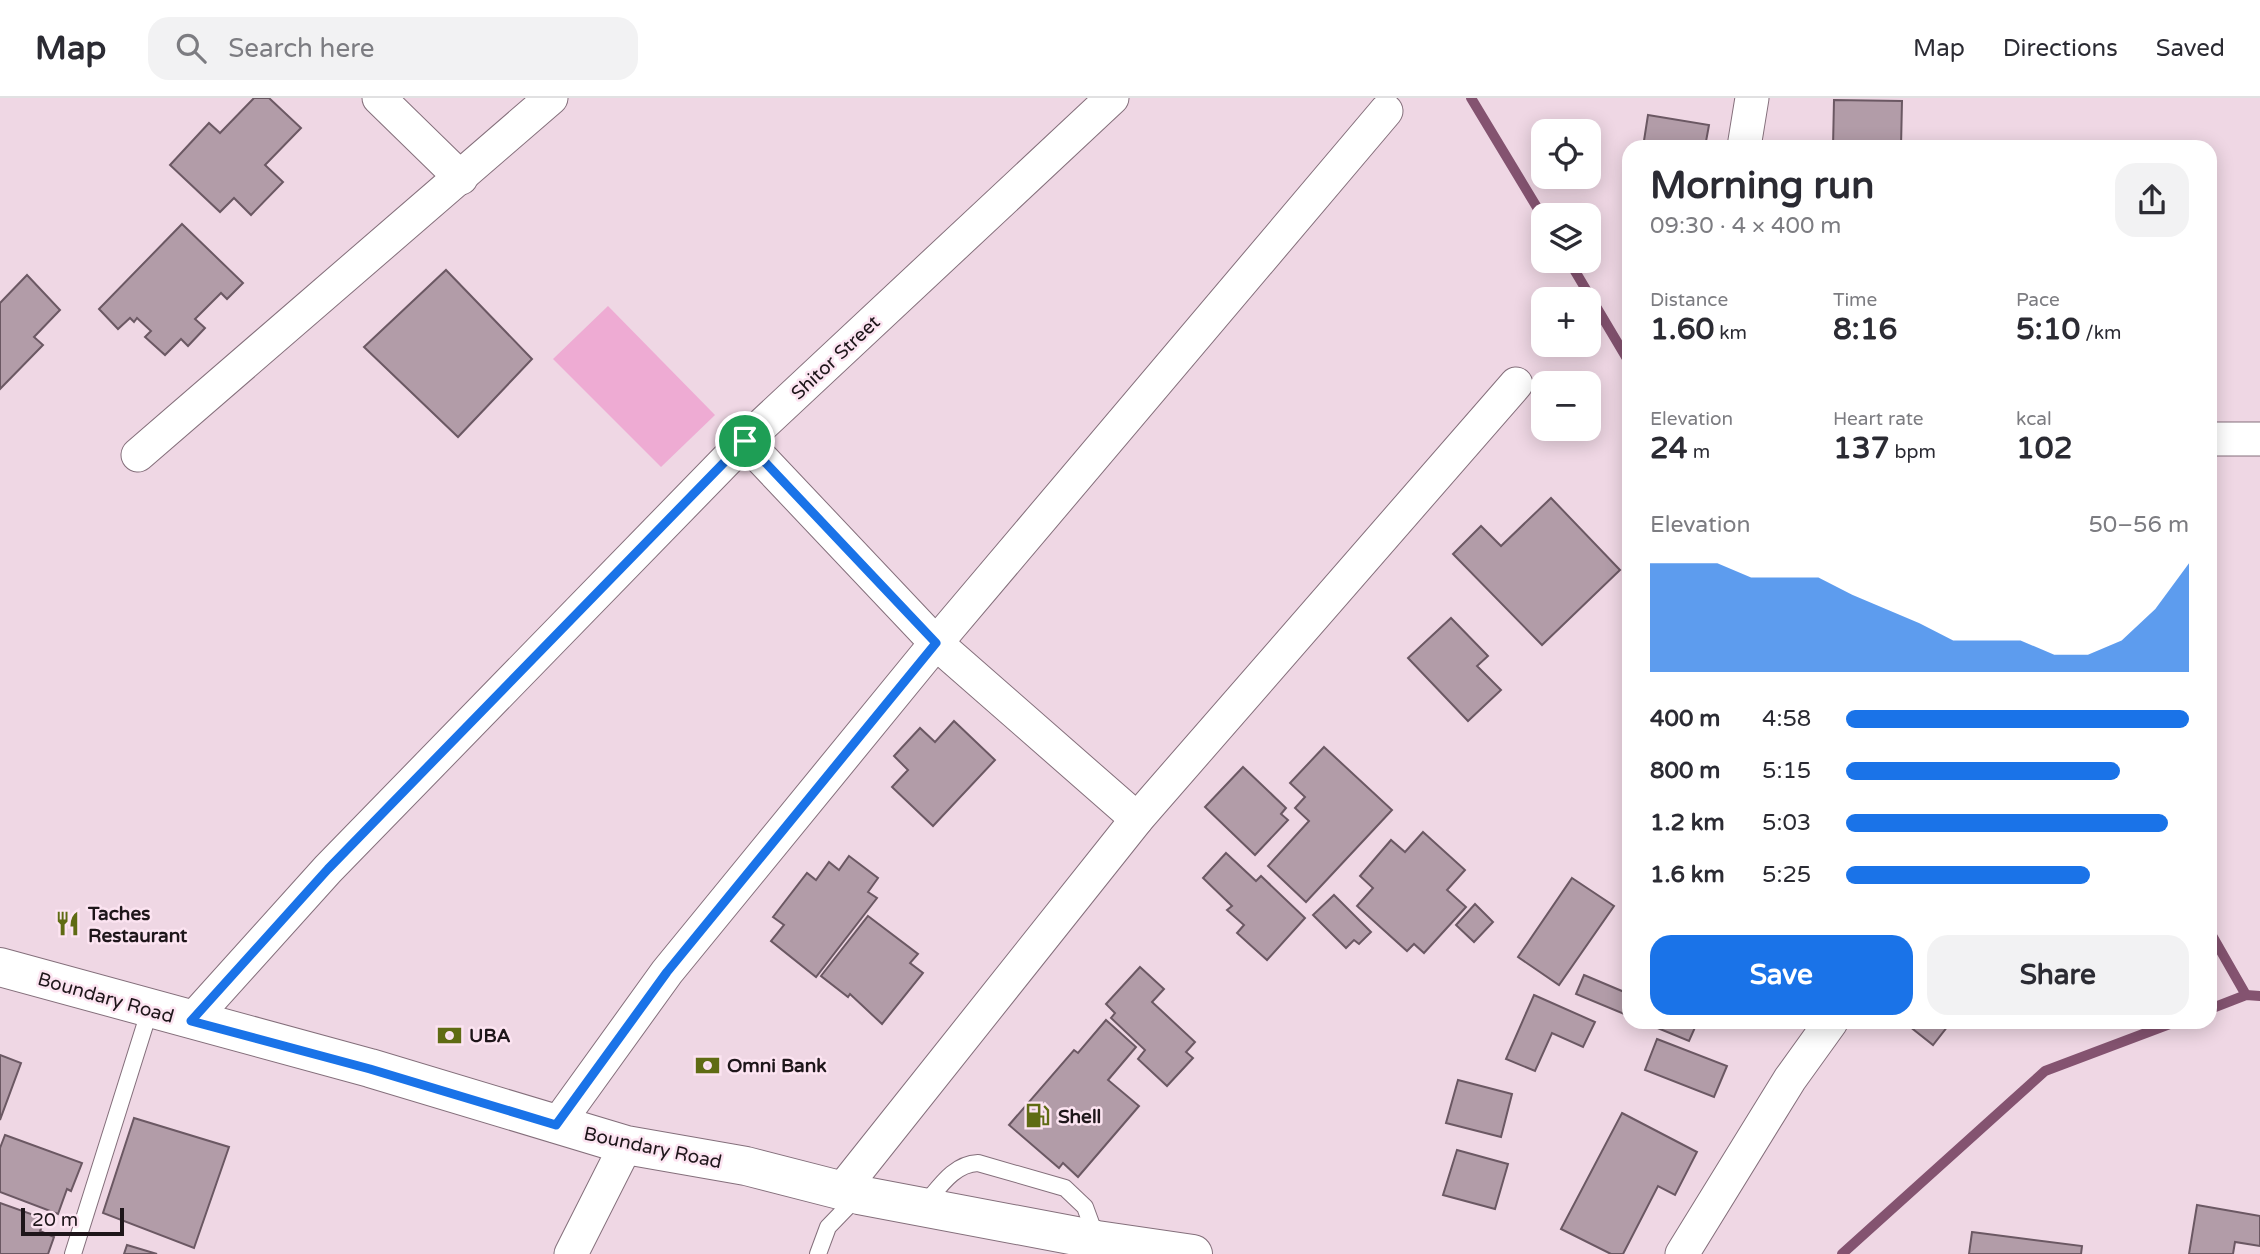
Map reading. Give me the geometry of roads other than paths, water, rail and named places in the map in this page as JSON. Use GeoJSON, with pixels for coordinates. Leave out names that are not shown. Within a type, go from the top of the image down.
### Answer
{"type":"FeatureCollection","features":[{"type":"Feature","properties":{"kind":"main road","name":"Boundary Road"},"geometry":{"type":"LineString","coordinates":[[0,967],[370,1069],[626,1145],[746,1166],[850,1193],[922,1207],[1097,1240],[1193,1254]]}},
{"type":"Feature","properties":{"kind":"street"},"geometry":{"type":"LineString","coordinates":[[379,98],[461,178]]}},
{"type":"Feature","properties":{"kind":"street"},"geometry":{"type":"LineString","coordinates":[[138,455],[551,98]]}},
{"type":"Feature","properties":{"kind":"street","name":"Shitor Street"},"geometry":{"type":"LineString","coordinates":[[191,1021],[328,869],[745,441],[1112,98]]}},
{"type":"Feature","properties":{"kind":"street"},"geometry":{"type":"LineString","coordinates":[[1745,140],[1752,98]]}},
{"type":"Feature","properties":{"kind":"street"},"geometry":{"type":"LineString","coordinates":[[556,1125],[667,972],[936,643],[1386,111]]}},
{"type":"Feature","properties":{"kind":"street"},"geometry":{"type":"LineString","coordinates":[[850,1193],[1138,819],[1516,384]]}},
{"type":"Feature","properties":{"kind":"street"},"geometry":{"type":"LineString","coordinates":[[2217,439],[2260,439]]}},
{"type":"Feature","properties":{"kind":"street"},"geometry":{"type":"LineString","coordinates":[[745,441],[936,643],[1138,819]]}},
{"type":"Feature","properties":{"kind":"street"},"geometry":{"type":"LineString","coordinates":[[1682,1254],[1790,1079],[1826,1029]]}},
{"type":"Feature","properties":{"kind":"street"},"geometry":{"type":"LineString","coordinates":[[571,1254],[626,1145]]}},
{"type":"Feature","properties":{"kind":"lane"},"geometry":{"type":"LineString","coordinates":[[73,1254],[150,1009]]}},
{"type":"Feature","properties":{"kind":"lane"},"geometry":{"type":"LineString","coordinates":[[922,1207],[955,1170],[965,1163],[978,1163],[1065,1188],[1085,1207],[1097,1240]]}},
{"type":"Feature","properties":{"kind":"lane"},"geometry":{"type":"LineString","coordinates":[[818,1254],[828,1227],[850,1193]]}},
{"type":"Feature","properties":{"kind":"waterway"},"geometry":{"type":"LineString","coordinates":[[1471,98],[1534,203]]}},
{"type":"Feature","properties":{"kind":"waterway"},"geometry":{"type":"LineString","coordinates":[[1576,273],[1622,350]]}},
{"type":"Feature","properties":{"kind":"waterway"},"geometry":{"type":"LineString","coordinates":[[2217,944],[2246,995]]}},
{"type":"Feature","properties":{"kind":"waterway"},"geometry":{"type":"LineString","coordinates":[[2217,1006],[2246,995],[2260,996]]}},
{"type":"Feature","properties":{"kind":"waterway"},"geometry":{"type":"LineString","coordinates":[[1842,1254],[2045,1071],[2156,1029]]}},
{"type":"Feature","properties":{"kind":"place","name":"Taches Restaurant"},"geometry":{"type":"Point","coordinates":[68,924]}},
{"type":"Feature","properties":{"kind":"place","name":"UBA"},"geometry":{"type":"Point","coordinates":[449,1035]}},
{"type":"Feature","properties":{"kind":"place","name":"Omni Bank"},"geometry":{"type":"Point","coordinates":[707,1065]}},
{"type":"Feature","properties":{"kind":"place","name":"Shell"},"geometry":{"type":"Point","coordinates":[1038,1116]}}]}
